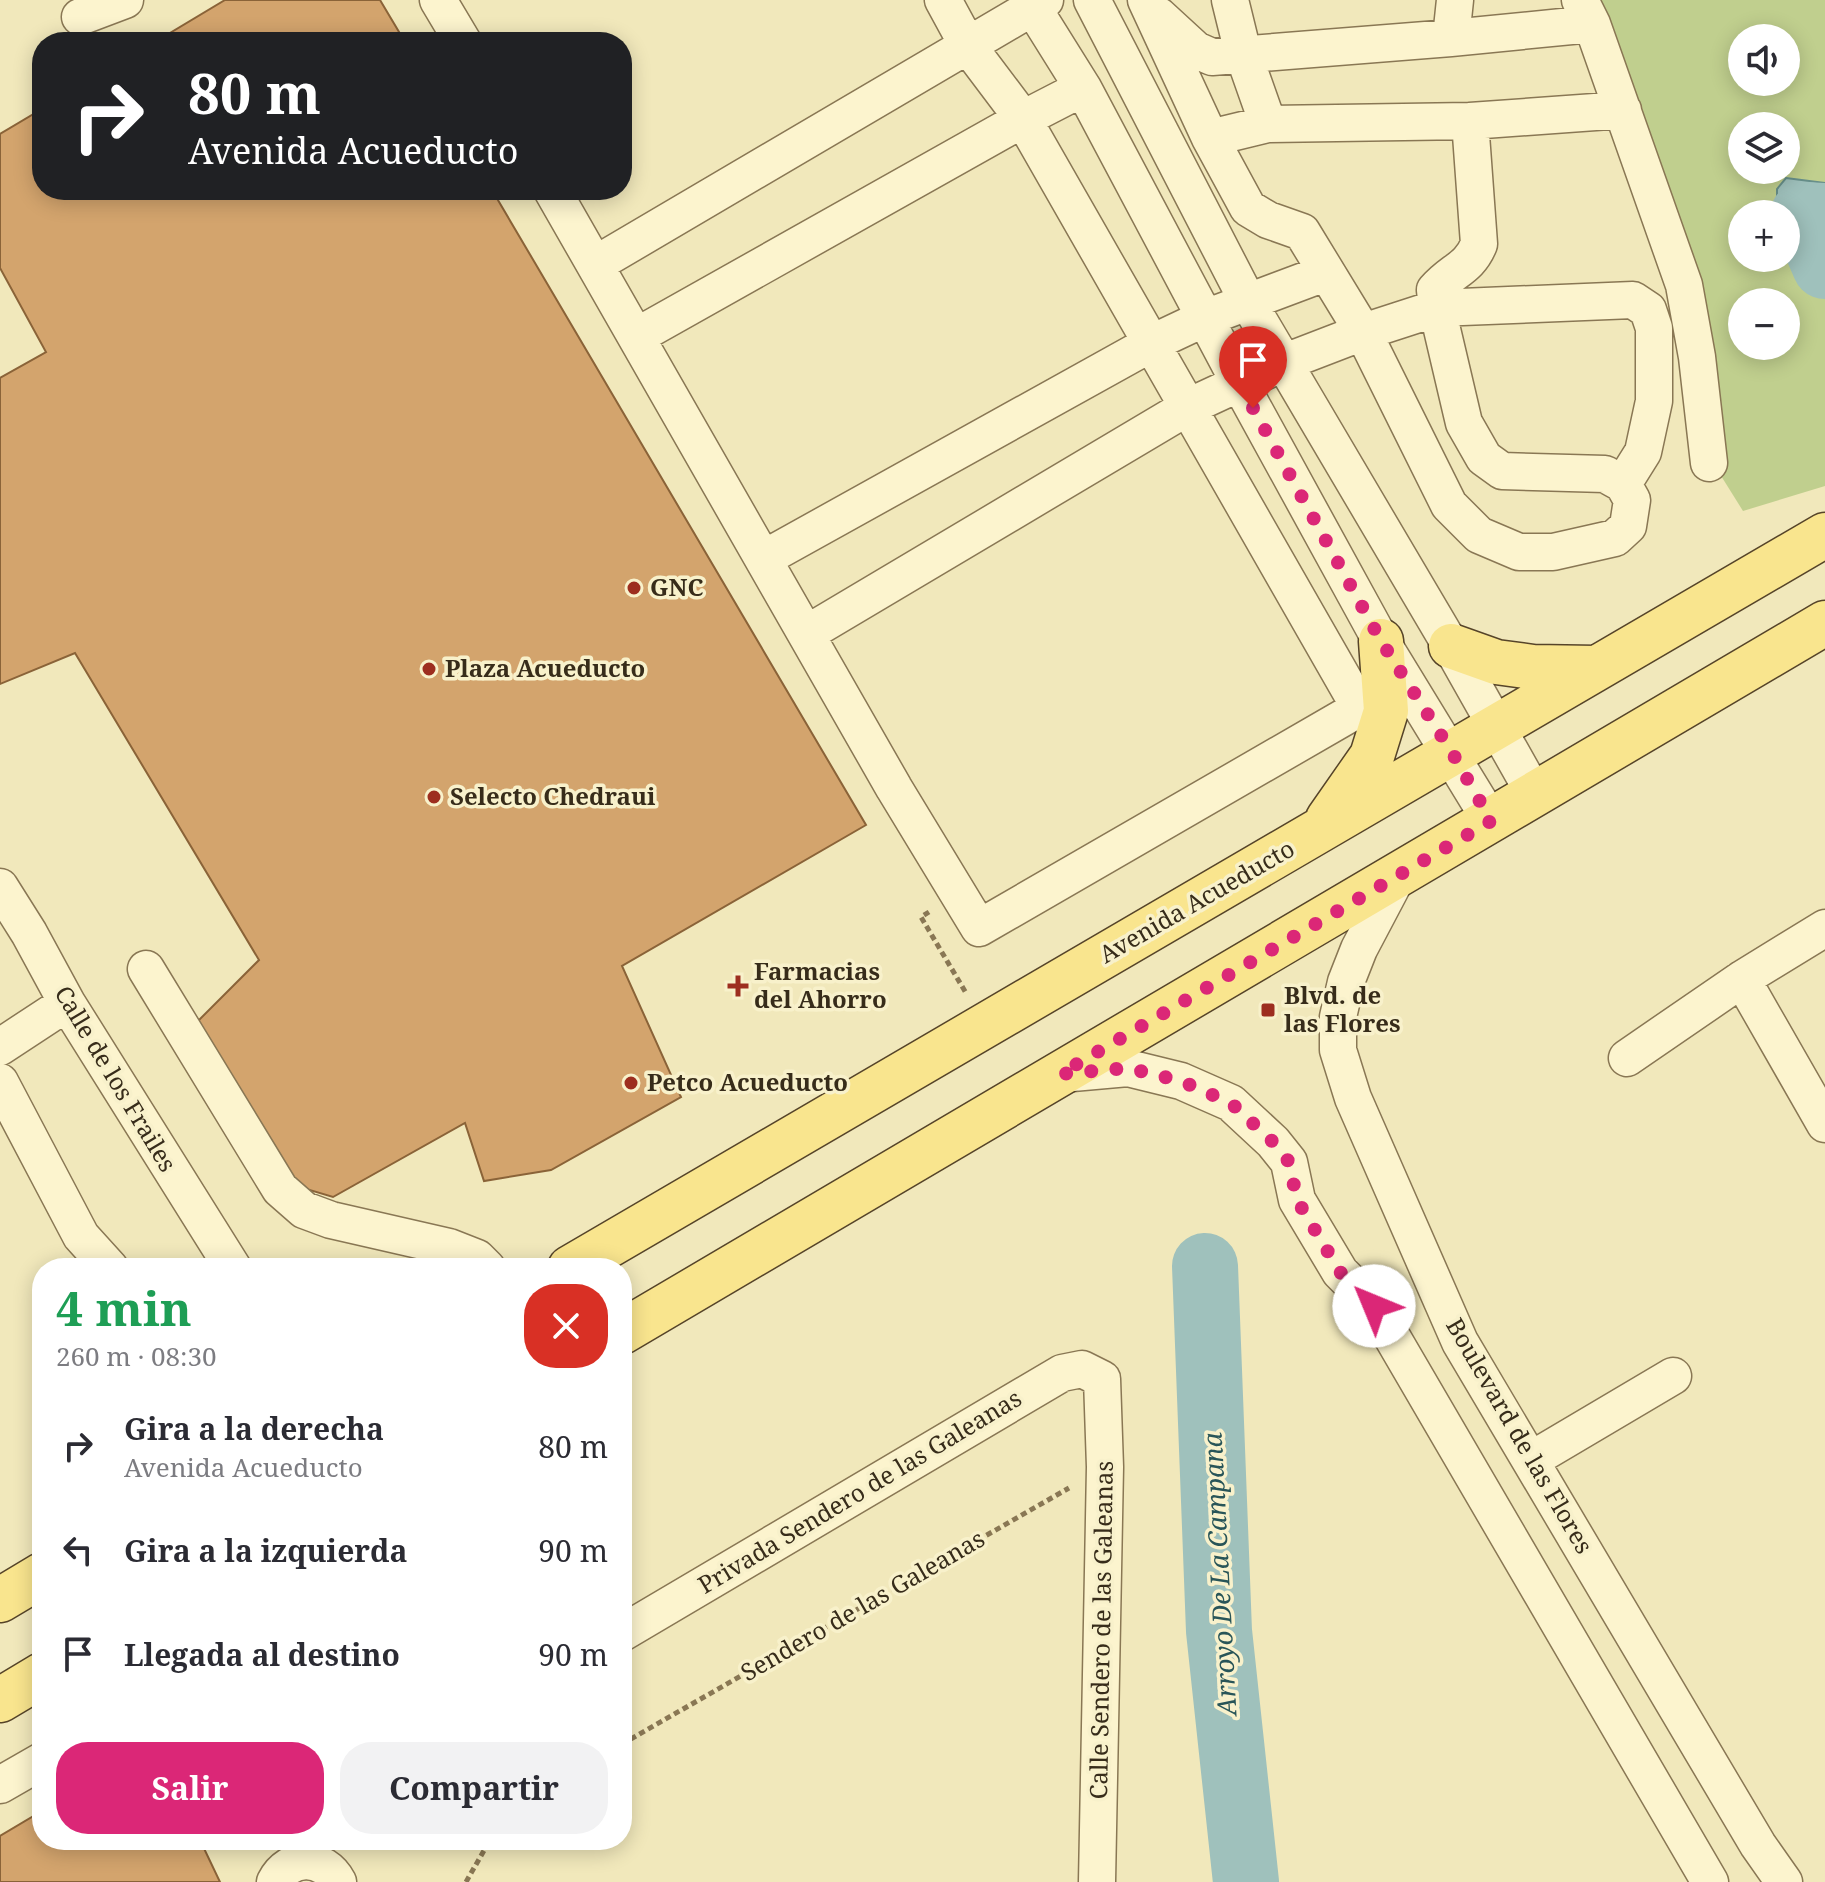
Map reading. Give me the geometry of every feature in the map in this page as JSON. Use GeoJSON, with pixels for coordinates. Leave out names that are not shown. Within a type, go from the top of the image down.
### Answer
{"type":"FeatureCollection","features":[{"type":"Feature","properties":{"kind":"main road","name":"Avenida Acueducto"},"geometry":{"type":"LineString","coordinates":[[587,1258],[1825,535]]}},
{"type":"Feature","properties":{"kind":"main road"},"geometry":{"type":"LineString","coordinates":[[632,1326],[1825,623]]}},
{"type":"Feature","properties":{"kind":"main road"},"geometry":{"type":"LineString","coordinates":[[1320,831],[1372,756],[1386,711],[1381,641]]}},
{"type":"Feature","properties":{"kind":"main road"},"geometry":{"type":"LineString","coordinates":[[1451,646],[1496,662],[1533,667],[1597,668]]}},
{"type":"Feature","properties":{"kind":"main road"},"geometry":{"type":"LineString","coordinates":[[0,1600],[32,1581]]}},
{"type":"Feature","properties":{"kind":"main road"},"geometry":{"type":"LineString","coordinates":[[0,1700],[32,1681]]}},
{"type":"Feature","properties":{"kind":"street"},"geometry":{"type":"LineString","coordinates":[[80,17],[125,0]]}},
{"type":"Feature","properties":{"kind":"street"},"geometry":{"type":"LineString","coordinates":[[438,0],[457,32]]}},
{"type":"Feature","properties":{"kind":"street"},"geometry":{"type":"LineString","coordinates":[[558,200],[894,788],[979,928],[1360,708],[1023,119],[968,46],[943,0]]}},
{"type":"Feature","properties":{"kind":"street"},"geometry":{"type":"LineString","coordinates":[[1092,0],[1248,302],[1499,728],[1535,795]]}},
{"type":"Feature","properties":{"kind":"street"},"geometry":{"type":"LineString","coordinates":[[1230,0],[1243,53],[1268,124]]}},
{"type":"Feature","properties":{"kind":"street"},"geometry":{"type":"LineString","coordinates":[[1451,38],[1455,0]]}},
{"type":"Feature","properties":{"kind":"street"},"geometry":{"type":"LineString","coordinates":[[596,264],[968,46],[1035,3],[1381,641],[1453,754],[1491,821]]}},
{"type":"Feature","properties":{"kind":"street"},"geometry":{"type":"LineString","coordinates":[[1147,4],[1196,50],[1212,57],[1451,38],[1586,12],[1684,285],[1697,357],[1709,463]]}},
{"type":"Feature","properties":{"kind":"street"},"geometry":{"type":"LineString","coordinates":[[1147,4],[1210,138],[1248,208],[1268,220],[1302,232],[1363,332],[1449,505],[1479,535],[1519,552],[1553,552],[1615,538],[1628,526],[1632,500],[1623,484],[1605,474],[1502,471],[1484,458],[1464,423],[1435,290],[1446,277],[1472,260],[1479,244],[1470,121]]}},
{"type":"Feature","properties":{"kind":"street"},"geometry":{"type":"LineString","coordinates":[[637,336],[1083,88]]}},
{"type":"Feature","properties":{"kind":"street"},"geometry":{"type":"LineString","coordinates":[[1210,138],[1268,124],[1470,121],[1623,110]]}},
{"type":"Feature","properties":{"kind":"street"},"geometry":{"type":"LineString","coordinates":[[763,559],[1152,343],[1205,318],[1325,273]]}},
{"type":"Feature","properties":{"kind":"street"},"geometry":{"type":"LineString","coordinates":[[806,634],[1188,407],[1285,362],[1437,308],[1633,300],[1648,310],[1654,328],[1654,401],[1643,452],[1623,484]]}},
{"type":"Feature","properties":{"kind":"street"},"geometry":{"type":"LineString","coordinates":[[1449,505],[1484,458]]}},
{"type":"Feature","properties":{"kind":"street","name":"Boulevard de las Flores"},"geometry":{"type":"LineString","coordinates":[[1398,875],[1359,949],[1346,982],[1338,1017],[1338,1050],[1353,1098],[1460,1342],[1758,1845],[1784,1882]]}},
{"type":"Feature","properties":{"kind":"street","name":"Calle de los Frailes"},"geometry":{"type":"LineString","coordinates":[[0,887],[67,1003],[227,1258]]}},
{"type":"Feature","properties":{"kind":"street"},"geometry":{"type":"LineString","coordinates":[[1627,1058],[1742,979],[1825,928]]}},
{"type":"Feature","properties":{"kind":"street"},"geometry":{"type":"LineString","coordinates":[[146,969],[280,1189],[304,1210],[331,1220],[449,1247],[477,1258]]}},
{"type":"Feature","properties":{"kind":"street"},"geometry":{"type":"LineString","coordinates":[[1742,979],[1825,1124]]}},
{"type":"Feature","properties":{"kind":"street"},"geometry":{"type":"LineString","coordinates":[[0,1047],[67,1003]]}},
{"type":"Feature","properties":{"kind":"street"},"geometry":{"type":"LineString","coordinates":[[1060,1074],[1128,1068],[1181,1081],[1231,1103],[1273,1142],[1289,1162],[1315,1181],[1360,1261],[1374,1306],[1710,1882]]}},
{"type":"Feature","properties":{"kind":"street"},"geometry":{"type":"LineString","coordinates":[[0,1082],[81,1236],[101,1258]]}},
{"type":"Feature","properties":{"kind":"street","name":"Privada Sendero de las Galeanas"},"geometry":{"type":"LineString","coordinates":[[632,1627],[1062,1373],[1082,1369],[1102,1379]]}},
{"type":"Feature","properties":{"kind":"street"},"geometry":{"type":"LineString","coordinates":[[1531,1460],[1673,1376]]}},
{"type":"Feature","properties":{"kind":"street","name":"Calle Sendero de las Galeanas"},"geometry":{"type":"LineString","coordinates":[[1097,1882],[1105,1467],[1102,1379]]}},
{"type":"Feature","properties":{"kind":"street"},"geometry":{"type":"LineString","coordinates":[[1498,1519],[1549,1492]]}},
{"type":"Feature","properties":{"kind":"street"},"geometry":{"type":"LineString","coordinates":[[0,1785],[32,1767]]}},
{"type":"Feature","properties":{"kind":"path","name":"Sendero de las Galeanas"},"geometry":{"type":"LineString","coordinates":[[632,1738],[1105,1467]]}},
{"type":"Feature","properties":{"kind":"path"},"geometry":{"type":"LineString","coordinates":[[466,1882],[484,1850]]}},
{"type":"Feature","properties":{"kind":"green space"},"geometry":{"type":"Polygon","coordinates":[[[1598,0],[1825,0],[1825,486],[1743,511],[1718,471],[1598,0]]]}},
{"type":"Feature","properties":{"kind":"water"},"geometry":{"type":"Polygon","coordinates":[[[1800,180],[1825,183],[1823,227],[1800,228],[1800,200],[1777,200],[1777,189],[1781,184],[1800,184],[1800,180]]]}},
{"type":"Feature","properties":{"kind":"building"},"geometry":{"type":"Polygon","coordinates":[[[225,0],[380,0],[399,32],[172,32],[225,0]]]}},
{"type":"Feature","properties":{"kind":"building","name":"Plaza Acueducto"},"geometry":{"type":"Polygon","coordinates":[[[32,115],[32,200],[498,200],[866,825],[622,966],[681,1097],[551,1170],[484,1181],[465,1123],[333,1197],[296,1186],[187,1032],[259,960],[75,653],[0,684],[0,378],[46,352],[0,268],[0,134],[32,115]]]}},
{"type":"Feature","properties":{"kind":"building"},"geometry":{"type":"Polygon","coordinates":[[[32,1817],[32,1850],[205,1850],[220,1882],[0,1882],[0,1836],[32,1817]]]}},
{"type":"Feature","properties":{"kind":"waterway","name":"Arroyo De La Campana"},"geometry":{"type":"LineString","coordinates":[[1825,216],[1803,215],[1825,266]]}},
{"type":"Feature","properties":{"kind":"waterway","name":"Arroyo De La Campana"},"geometry":{"type":"LineString","coordinates":[[1205,1266],[1219,1631],[1246,1882]]}},
{"type":"Feature","properties":{"kind":"place","name":"GNC"},"geometry":{"type":"Point","coordinates":[634,588]}},
{"type":"Feature","properties":{"kind":"place","name":"Plaza Acueducto"},"geometry":{"type":"Point","coordinates":[429,669]}},
{"type":"Feature","properties":{"kind":"place","name":"Selecto Chedraui"},"geometry":{"type":"Point","coordinates":[434,797]}},
{"type":"Feature","properties":{"kind":"place","name":"Farmacias del Ahorro"},"geometry":{"type":"Point","coordinates":[738,986]}},
{"type":"Feature","properties":{"kind":"place","name":"Blvd. de las Flores"},"geometry":{"type":"Point","coordinates":[1268,1010]}},
{"type":"Feature","properties":{"kind":"place","name":"Petco Acueducto"},"geometry":{"type":"Point","coordinates":[631,1083]}},
{"type":"Feature","properties":{"kind":"route"},"geometry":{"type":"LineString","coordinates":[[1253,408],[1381,641],[1453,754],[1491,821],[1060,1074],[1128,1068],[1181,1081],[1231,1103],[1273,1142],[1289,1162],[1297,1200],[1340,1272],[1374,1306]]}}]}
